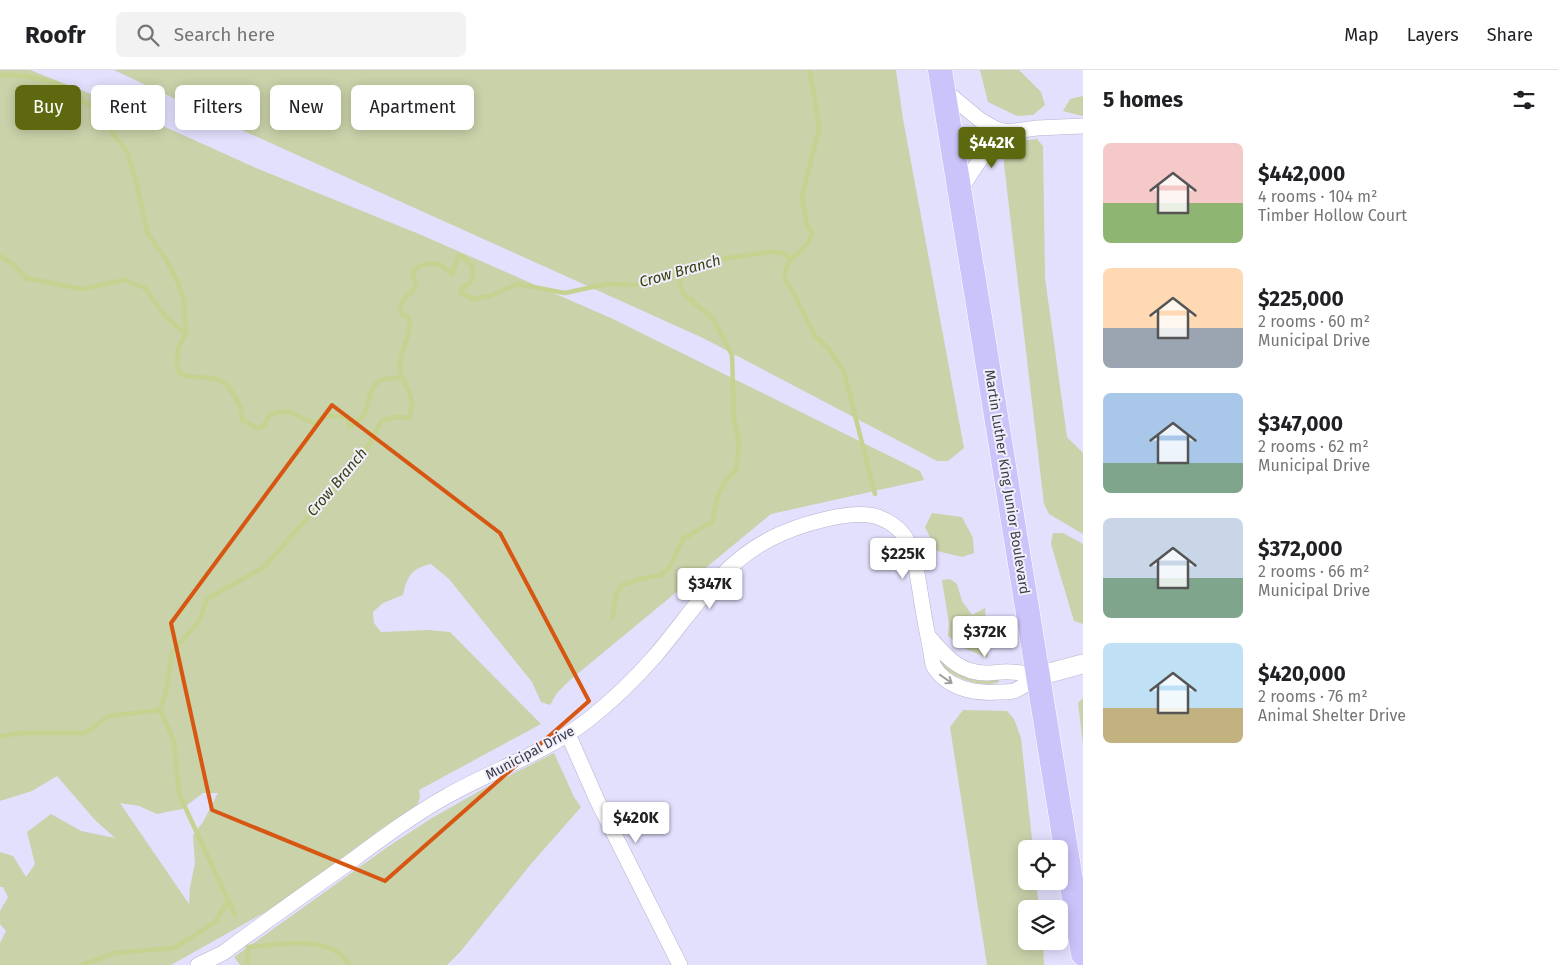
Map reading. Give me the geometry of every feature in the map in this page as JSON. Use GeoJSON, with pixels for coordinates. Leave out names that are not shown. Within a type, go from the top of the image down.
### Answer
{"type":"FeatureCollection","features":[{"type":"Feature","properties":{"kind":"main road","name":"Martin Luther King Junior Boulevard"},"geometry":{"type":"LineString","coordinates":[[942,80],[1083,954]]}},
{"type":"Feature","properties":{"kind":"street"},"geometry":{"type":"LineString","coordinates":[[942,80],[980,120],[996,129],[1007,132],[1037,128],[1083,126]]}},
{"type":"Feature","properties":{"kind":"street"},"geometry":{"type":"LineString","coordinates":[[960,190],[985,151],[1007,132]]}},
{"type":"Feature","properties":{"kind":"street","name":"Municipal Drive"},"geometry":{"type":"LineString","coordinates":[[198,965],[223,952],[404,823],[447,796],[568,734],[611,700],[638,675],[708,588],[728,569],[770,538],[809,524],[837,516],[865,514],[893,525],[903,534],[910,548],[918,574],[933,665],[938,673],[949,683],[967,690],[990,693],[1013,691],[1038,676]]}},
{"type":"Feature","properties":{"kind":"street"},"geometry":{"type":"LineString","coordinates":[[1038,676],[1083,664]]}},
{"type":"Feature","properties":{"kind":"street"},"geometry":{"type":"LineString","coordinates":[[568,734],[597,800],[680,965]]}},
{"type":"Feature","properties":{"kind":"highlighted area"},"geometry":{"type":"Polygon","coordinates":[[[332,405],[500,533],[589,701],[385,881],[212,810],[171,623],[332,405]]]}},
{"type":"Feature","properties":{"kind":"green space"},"geometry":{"type":"Polygon","coordinates":[[[0,70],[30,70],[68,85],[15,85],[15,130],[81,130],[81,90],[91,94],[91,130],[165,130],[165,127],[256,168],[419,234],[613,319],[920,471],[924,480],[771,514],[570,680],[557,693],[550,705],[541,702],[532,682],[449,579],[431,564],[419,568],[411,574],[403,595],[383,603],[373,612],[374,623],[381,632],[429,630],[450,632],[541,724],[419,790],[420,798],[417,805],[377,832],[287,900],[171,965],[0,965],[0,943],[6,931],[0,924],[0,911],[8,897],[3,887],[0,887],[0,852],[13,856],[26,877],[35,864],[27,832],[51,814],[81,831],[115,838],[95,820],[57,776],[32,791],[0,801],[0,70]],[[203,793],[182,809],[157,814],[139,806],[120,803],[189,904],[195,863],[193,835],[203,822],[218,793],[203,793]]]}},
{"type":"Feature","properties":{"kind":"green space"},"geometry":{"type":"Polygon","coordinates":[[[114,70],[896,70],[903,119],[964,448],[948,461],[937,461],[703,338],[242,130],[260,130],[260,85],[175,85],[175,99],[165,94],[165,85],[146,85],[114,70]]]}},
{"type":"Feature","properties":{"kind":"green space"},"geometry":{"type":"Polygon","coordinates":[[[980,70],[1019,70],[1041,92],[1045,105],[1033,115],[1017,116],[988,102],[980,70]]]}},
{"type":"Feature","properties":{"kind":"green space"},"geometry":{"type":"Polygon","coordinates":[[[1083,96],[1083,116],[1063,111],[1070,99],[1083,96]]]}},
{"type":"Feature","properties":{"kind":"green space"},"geometry":{"type":"Polygon","coordinates":[[[1037,139],[1043,146],[1045,278],[1067,437],[1083,453],[1083,534],[1049,514],[1044,504],[1004,164],[1005,152],[1010,142],[1037,139]]]}},
{"type":"Feature","properties":{"kind":"green space"},"geometry":{"type":"Polygon","coordinates":[[[932,513],[962,517],[973,538],[974,553],[962,557],[937,551],[925,527],[932,513]]]}},
{"type":"Feature","properties":{"kind":"green space"},"geometry":{"type":"Polygon","coordinates":[[[1053,533],[1063,533],[1083,544],[1083,624],[1074,621],[1051,544],[1053,533]]]}},
{"type":"Feature","properties":{"kind":"green space"},"geometry":{"type":"Polygon","coordinates":[[[950,579],[957,584],[962,601],[972,615],[985,608],[988,658],[964,648],[948,636],[949,624],[942,580],[950,579]]]}},
{"type":"Feature","properties":{"kind":"green space"},"geometry":{"type":"Polygon","coordinates":[[[940,660],[999,680],[999,682],[992,684],[975,683],[957,677],[943,667],[940,660]]]}},
{"type":"Feature","properties":{"kind":"green space"},"geometry":{"type":"Polygon","coordinates":[[[1083,698],[1083,744],[1078,703],[1083,698]]]}},
{"type":"Feature","properties":{"kind":"green space"},"geometry":{"type":"Polygon","coordinates":[[[963,710],[1007,711],[1014,719],[1021,738],[1032,840],[1018,840],[1018,890],[1037,890],[1038,900],[1018,900],[1018,950],[1043,950],[1044,965],[987,965],[950,727],[963,710]]]}},
{"type":"Feature","properties":{"kind":"green space"},"geometry":{"type":"Polygon","coordinates":[[[554,753],[574,797],[581,807],[531,864],[461,951],[447,965],[240,965],[234,957],[389,846],[432,818],[485,788],[554,753]]]}},
{"type":"Feature","properties":{"kind":"waterway","name":"Crow Branch"},"geometry":{"type":"LineString","coordinates":[[0,736],[21,733],[85,733],[109,716],[160,710],[166,692],[172,653],[199,621],[207,599],[264,567],[364,454],[382,420],[397,417],[409,418],[412,401],[400,368],[409,323],[408,317],[402,314],[400,306],[403,300],[416,287],[413,273],[416,268],[436,264],[452,274],[459,255],[469,262],[473,269],[471,281],[461,289],[461,292],[472,299],[490,296],[517,284],[565,293],[606,284],[636,285],[689,268],[701,262],[770,252],[783,253],[791,259],[798,254],[807,244],[812,232],[807,226],[802,196],[819,129],[809,70]]}},
{"type":"Feature","properties":{"kind":"waterway"},"geometry":{"type":"LineString","coordinates":[[0,75],[27,76],[58,84],[109,116],[112,133],[127,151],[138,189],[147,232],[165,258],[178,283],[184,302],[186,334]]}},
{"type":"Feature","properties":{"kind":"waterway"},"geometry":{"type":"LineString","coordinates":[[0,256],[14,265],[26,278],[82,289],[124,280],[145,288],[165,316],[186,334],[178,348],[177,364],[179,373],[187,376],[216,379],[223,382],[238,403],[242,420],[258,428],[263,426],[268,416],[282,411],[293,413],[315,424],[320,419],[328,416],[348,417],[348,425],[350,427],[363,416],[376,383],[383,379],[401,376]]}},
{"type":"Feature","properties":{"kind":"waterway"},"geometry":{"type":"LineString","coordinates":[[791,259],[785,270],[785,280],[815,336],[829,349],[844,372],[875,494]]}},
{"type":"Feature","properties":{"kind":"waterway"},"geometry":{"type":"LineString","coordinates":[[613,617],[616,595],[622,585],[661,575],[669,568],[683,539],[712,522],[719,493],[730,475],[736,470],[739,443],[734,419],[732,355],[713,319],[683,293],[677,271]]}},
{"type":"Feature","properties":{"kind":"waterway"},"geometry":{"type":"LineString","coordinates":[[160,710],[174,741],[179,794],[235,915]]}},
{"type":"Feature","properties":{"kind":"waterway"},"geometry":{"type":"LineString","coordinates":[[82,965],[114,953],[174,948],[215,922],[228,901]]}},
{"type":"Feature","properties":{"kind":"waterway"},"geometry":{"type":"LineString","coordinates":[[247,965],[248,947],[289,943],[303,943],[330,948],[341,955],[349,965]]}}]}
